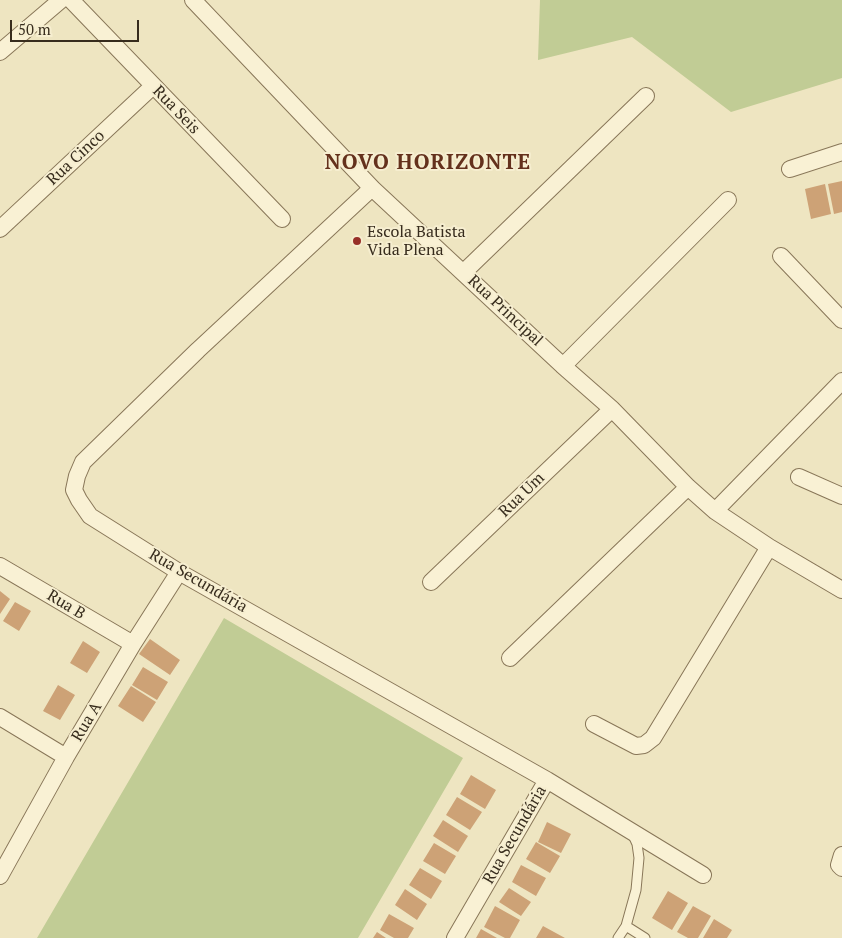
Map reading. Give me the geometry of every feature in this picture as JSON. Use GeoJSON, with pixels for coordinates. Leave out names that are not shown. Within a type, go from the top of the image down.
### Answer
{"type":"FeatureCollection","features":[{"type":"Feature","properties":{"kind":"street"},"geometry":{"type":"LineString","coordinates":[[0,52],[61,0]]}},
{"type":"Feature","properties":{"kind":"street","name":"Rua Seis"},"geometry":{"type":"LineString","coordinates":[[71,0],[282,219]]}},
{"type":"Feature","properties":{"kind":"street","name":"Rua Principal"},"geometry":{"type":"LineString","coordinates":[[193,0],[372,188],[563,366],[612,409],[688,487],[715,511],[769,547],[842,590]]}},
{"type":"Feature","properties":{"kind":"street","name":"Rua Cinco"},"geometry":{"type":"LineString","coordinates":[[0,229],[153,86]]}},
{"type":"Feature","properties":{"kind":"street"},"geometry":{"type":"LineString","coordinates":[[464,272],[646,96]]}},
{"type":"Feature","properties":{"kind":"street"},"geometry":{"type":"LineString","coordinates":[[790,170],[842,152]]}},
{"type":"Feature","properties":{"kind":"street","name":"Rua Secundária"},"geometry":{"type":"LineString","coordinates":[[372,188],[198,350],[83,462],[74,490],[90,516],[179,572],[547,780],[455,938]]}},
{"type":"Feature","properties":{"kind":"street"},"geometry":{"type":"LineString","coordinates":[[563,366],[728,200]]}},
{"type":"Feature","properties":{"kind":"street"},"geometry":{"type":"LineString","coordinates":[[781,256],[842,320]]}},
{"type":"Feature","properties":{"kind":"street"},"geometry":{"type":"LineString","coordinates":[[715,511],[842,381]]}},
{"type":"Feature","properties":{"kind":"street","name":"Rua Um"},"geometry":{"type":"LineString","coordinates":[[432,582],[612,409]]}},
{"type":"Feature","properties":{"kind":"street"},"geometry":{"type":"LineString","coordinates":[[799,477],[842,496]]}},
{"type":"Feature","properties":{"kind":"street"},"geometry":{"type":"LineString","coordinates":[[510,658],[688,487]]}},
{"type":"Feature","properties":{"kind":"street"},"geometry":{"type":"LineString","coordinates":[[594,724],[636,746],[644,745],[653,738],[769,547]]}},
{"type":"Feature","properties":{"kind":"street","name":"Rua B"},"geometry":{"type":"LineString","coordinates":[[0,566],[133,644]]}},
{"type":"Feature","properties":{"kind":"street","name":"Rua A"},"geometry":{"type":"LineString","coordinates":[[1,871],[133,644],[179,572]]}},
{"type":"Feature","properties":{"kind":"street"},"geometry":{"type":"LineString","coordinates":[[0,717],[66,757]]}},
{"type":"Feature","properties":{"kind":"street"},"geometry":{"type":"LineString","coordinates":[[547,780],[703,875]]}},
{"type":"Feature","properties":{"kind":"street"},"geometry":{"type":"LineString","coordinates":[[842,855],[839,865],[842,868]]}},
{"type":"Feature","properties":{"kind":"lane"},"geometry":{"type":"LineString","coordinates":[[618,938],[626,926],[636,890],[639,858],[637,844],[632,831]]}},
{"type":"Feature","properties":{"kind":"lane"},"geometry":{"type":"LineString","coordinates":[[626,926],[645,938]]}},
{"type":"Feature","properties":{"kind":"green space"},"geometry":{"type":"Polygon","coordinates":[[[540,0],[842,0],[842,78],[731,112],[632,37],[538,60],[540,0]]]}},
{"type":"Feature","properties":{"kind":"green space"},"geometry":{"type":"Polygon","coordinates":[[[224,618],[463,758],[358,938],[37,938],[224,618]]]}},
{"type":"Feature","properties":{"kind":"building"},"geometry":{"type":"Polygon","coordinates":[[[842,181],[842,212],[834,214],[828,184],[842,181]]]}},
{"type":"Feature","properties":{"kind":"building"},"geometry":{"type":"Polygon","coordinates":[[[825,184],[831,214],[811,219],[805,189],[825,184]]]}},
{"type":"Feature","properties":{"kind":"building"},"geometry":{"type":"Polygon","coordinates":[[[0,591],[10,599],[0,614],[0,591]]]}},
{"type":"Feature","properties":{"kind":"building"},"geometry":{"type":"Polygon","coordinates":[[[15,602],[31,611],[19,631],[3,621],[15,602]]]}},
{"type":"Feature","properties":{"kind":"building"},"geometry":{"type":"Polygon","coordinates":[[[150,639],[180,660],[170,675],[139,654],[150,639]]]}},
{"type":"Feature","properties":{"kind":"building"},"geometry":{"type":"Polygon","coordinates":[[[83,641],[100,652],[87,673],[70,663],[83,641]]]}},
{"type":"Feature","properties":{"kind":"building"},"geometry":{"type":"Polygon","coordinates":[[[143,667],[168,682],[157,700],[132,685],[143,667]]]}},
{"type":"Feature","properties":{"kind":"building"},"geometry":{"type":"Polygon","coordinates":[[[58,685],[75,695],[60,720],[43,711],[58,685]]]}},
{"type":"Feature","properties":{"kind":"building"},"geometry":{"type":"Polygon","coordinates":[[[131,686],[156,702],[143,722],[118,706],[131,686]]]}},
{"type":"Feature","properties":{"kind":"building"},"geometry":{"type":"Polygon","coordinates":[[[471,775],[496,790],[485,809],[460,794],[471,775]]]}},
{"type":"Feature","properties":{"kind":"building"},"geometry":{"type":"Polygon","coordinates":[[[457,797],[482,812],[470,830],[446,815],[457,797]]]}},
{"type":"Feature","properties":{"kind":"building"},"geometry":{"type":"Polygon","coordinates":[[[443,820],[468,836],[458,852],[433,836],[443,820]]]}},
{"type":"Feature","properties":{"kind":"building"},"geometry":{"type":"Polygon","coordinates":[[[547,822],[571,834],[561,853],[538,842],[547,822]]]}},
{"type":"Feature","properties":{"kind":"building"},"geometry":{"type":"Polygon","coordinates":[[[536,842],[560,856],[550,873],[526,859],[536,842]]]}},
{"type":"Feature","properties":{"kind":"building"},"geometry":{"type":"Polygon","coordinates":[[[434,843],[456,856],[445,874],[423,861],[434,843]]]}},
{"type":"Feature","properties":{"kind":"building"},"geometry":{"type":"Polygon","coordinates":[[[521,865],[546,878],[536,896],[512,882],[521,865]]]}},
{"type":"Feature","properties":{"kind":"building"},"geometry":{"type":"Polygon","coordinates":[[[420,868],[442,881],[431,899],[409,885],[420,868]]]}},
{"type":"Feature","properties":{"kind":"building"},"geometry":{"type":"Polygon","coordinates":[[[509,888],[531,902],[521,916],[499,902],[509,888]]]}},
{"type":"Feature","properties":{"kind":"building"},"geometry":{"type":"Polygon","coordinates":[[[405,889],[427,904],[417,920],[395,905],[405,889]]]}},
{"type":"Feature","properties":{"kind":"building"},"geometry":{"type":"Polygon","coordinates":[[[668,891],[688,903],[672,930],[652,918],[668,891]]]}},
{"type":"Feature","properties":{"kind":"building"},"geometry":{"type":"Polygon","coordinates":[[[495,906],[520,920],[510,938],[505,938],[484,927],[495,906]]]}},
{"type":"Feature","properties":{"kind":"building"},"geometry":{"type":"Polygon","coordinates":[[[693,906],[711,916],[698,938],[688,938],[677,932],[693,906]]]}},
{"type":"Feature","properties":{"kind":"building"},"geometry":{"type":"Polygon","coordinates":[[[389,914],[414,928],[408,938],[394,938],[380,930],[389,914]]]}},
{"type":"Feature","properties":{"kind":"building"},"geometry":{"type":"Polygon","coordinates":[[[714,919],[732,930],[727,938],[703,938],[714,919]]]}},
{"type":"Feature","properties":{"kind":"building"},"geometry":{"type":"Polygon","coordinates":[[[543,926],[565,938],[536,938],[543,926]]]}},
{"type":"Feature","properties":{"kind":"building"},"geometry":{"type":"Polygon","coordinates":[[[481,929],[497,938],[476,938],[481,929]]]}},
{"type":"Feature","properties":{"kind":"building"},"geometry":{"type":"Polygon","coordinates":[[[377,932],[386,938],[373,938],[377,932]]]}},
{"type":"Feature","properties":{"kind":"place","name":"Escola Batista Vida Plena"},"geometry":{"type":"Point","coordinates":[357,241]}},
{"type":"Feature","properties":{"kind":"district","name":"NOVO HORIZONTE"},"geometry":{"type":"Point","coordinates":[428,163]}}]}
